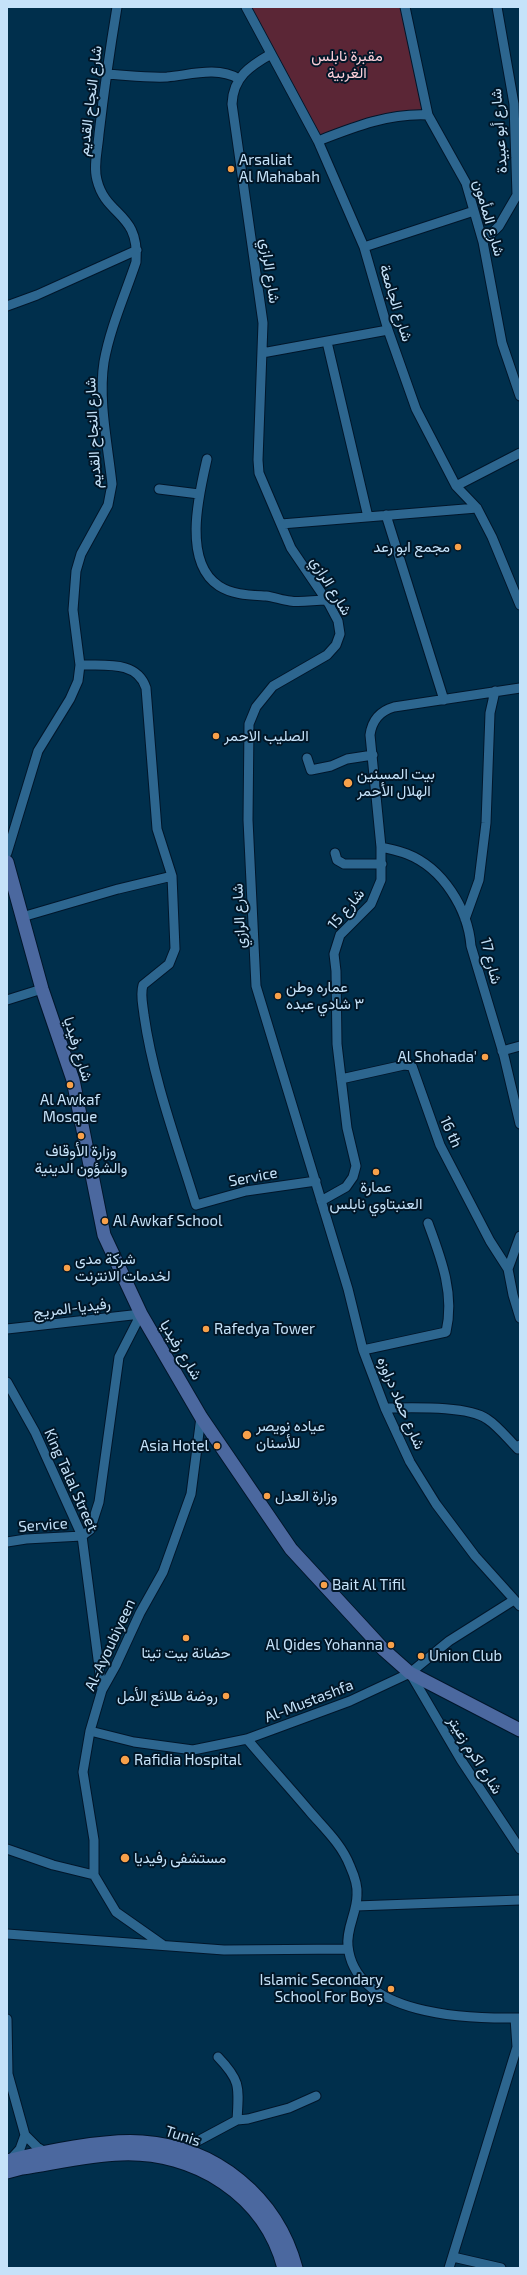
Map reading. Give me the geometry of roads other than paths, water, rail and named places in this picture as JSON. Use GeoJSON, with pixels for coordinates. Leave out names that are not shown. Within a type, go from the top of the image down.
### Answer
{"type":"FeatureCollection","features":[{"type":"Feature","properties":{"kind":"main road","name":"شارع رفيديا"},"geometry":{"type":"LineString","coordinates":[[7,862],[42,989],[72,1080],[104,1235],[141,1314],[201,1416],[291,1548],[384,1650],[410,1673],[520,1730]]}},
{"type":"Feature","properties":{"kind":"main road","name":"Tunis"},"geometry":{"type":"LineString","coordinates":[[8,2164],[48,2153],[129,2142],[166,2145],[181,2150],[215,2164],[241,2181],[258,2196],[284,2234],[296,2268]]}},
{"type":"Feature","properties":{"kind":"main road"},"geometry":{"type":"LineString","coordinates":[[8,2164],[22,2168],[120,2154],[143,2154],[184,2162],[205,2170],[240,2194],[254,2209],[267,2227],[284,2268]]}},
{"type":"Feature","properties":{"kind":"street","name":"شارع النجاح القديم"},"geometry":{"type":"LineString","coordinates":[[7,853],[38,751],[74,690],[80,665],[73,610],[76,571],[81,554],[108,505],[112,484],[103,388],[104,362],[112,333],[136,262],[137,250],[135,238],[129,224],[107,201],[97,180],[96,164],[106,74],[117,7]]}},
{"type":"Feature","properties":{"kind":"street","name":"شارع الجامعة"},"geometry":{"type":"LineString","coordinates":[[246,7],[318,141],[364,247],[388,330],[416,410],[456,486],[477,508],[501,556],[520,605]]}},
{"type":"Feature","properties":{"kind":"street","name":"شارع المأمون"},"geometry":{"type":"LineString","coordinates":[[405,7],[428,115],[466,183],[483,242],[502,342],[520,396]]}},
{"type":"Feature","properties":{"kind":"street","name":"شارع أبو عبيدة"},"geometry":{"type":"LineString","coordinates":[[483,242],[499,226],[517,196],[514,104],[497,7]]}},
{"type":"Feature","properties":{"kind":"street","name":"شارع الرازي"},"geometry":{"type":"LineString","coordinates":[[271,54],[249,67],[239,79],[234,90],[232,104],[263,323],[258,466],[291,548],[326,600],[338,621],[340,634],[336,646],[327,655],[273,686],[251,716],[247,732],[248,820],[256,986],[316,1181]]}},
{"type":"Feature","properties":{"kind":"street"},"geometry":{"type":"LineString","coordinates":[[106,74],[167,77],[198,73],[229,73],[239,79]]}},
{"type":"Feature","properties":{"kind":"street"},"geometry":{"type":"LineString","coordinates":[[318,141],[362,124],[407,114],[428,115]]}},
{"type":"Feature","properties":{"kind":"street"},"geometry":{"type":"LineString","coordinates":[[364,247],[474,211]]}},
{"type":"Feature","properties":{"kind":"street"},"geometry":{"type":"LineString","coordinates":[[7,306],[37,295],[137,250]]}},
{"type":"Feature","properties":{"kind":"street"},"geometry":{"type":"LineString","coordinates":[[262,353],[388,330]]}},
{"type":"Feature","properties":{"kind":"street"},"geometry":{"type":"LineString","coordinates":[[327,342],[368,517]]}},
{"type":"Feature","properties":{"kind":"street"},"geometry":{"type":"LineString","coordinates":[[456,486],[520,453]]}},
{"type":"Feature","properties":{"kind":"street"},"geometry":{"type":"LineString","coordinates":[[207,459],[199,494],[196,530],[201,563],[210,577],[219,586],[237,594],[291,601],[326,600]]}},
{"type":"Feature","properties":{"kind":"street"},"geometry":{"type":"LineString","coordinates":[[159,489],[199,494]]}},
{"type":"Feature","properties":{"kind":"street"},"geometry":{"type":"LineString","coordinates":[[281,524],[477,508]]}},
{"type":"Feature","properties":{"kind":"street"},"geometry":{"type":"LineString","coordinates":[[386,515],[444,700]]}},
{"type":"Feature","properties":{"kind":"street"},"geometry":{"type":"LineString","coordinates":[[22,917],[118,889],[172,876],[157,829],[146,688],[144,682],[138,673],[128,668],[80,665]]}},
{"type":"Feature","properties":{"kind":"street","name":"شارع 15"},"geometry":{"type":"LineString","coordinates":[[321,1201],[346,1187],[355,1172],[356,1160],[347,1128],[337,1044],[335,947],[344,930],[365,911],[375,897],[381,880],[381,847],[370,735],[373,724],[380,714],[394,707],[520,688]]}},
{"type":"Feature","properties":{"kind":"street"},"geometry":{"type":"LineString","coordinates":[[465,919],[479,880],[486,823],[490,713],[495,692]]}},
{"type":"Feature","properties":{"kind":"street"},"geometry":{"type":"LineString","coordinates":[[307,758],[311,770],[331,766],[347,759],[373,755]]}},
{"type":"Feature","properties":{"kind":"street","name":"شارع 17"},"geometry":{"type":"LineString","coordinates":[[381,847],[408,855],[431,870],[450,887],[465,919],[471,946],[502,1051],[520,1124]]}},
{"type":"Feature","properties":{"kind":"street"},"geometry":{"type":"LineString","coordinates":[[335,853],[337,860],[344,864],[382,864]]}},
{"type":"Feature","properties":{"kind":"street","name":"Service"},"geometry":{"type":"LineString","coordinates":[[172,876],[175,918],[174,954],[169,964],[146,981],[143,985],[142,995],[146,1032],[164,1101],[196,1204],[246,1191],[316,1181]]}},
{"type":"Feature","properties":{"kind":"street"},"geometry":{"type":"LineString","coordinates":[[7,1000],[42,989]]}},
{"type":"Feature","properties":{"kind":"street"},"geometry":{"type":"LineString","coordinates":[[502,1051],[520,1046]]}},
{"type":"Feature","properties":{"kind":"street","name":"16 th"},"geometry":{"type":"LineString","coordinates":[[341,1078],[404,1064],[412,1066],[440,1145],[490,1241],[508,1269]]}},
{"type":"Feature","properties":{"kind":"street","name":"شارع حماد دراوزه"},"geometry":{"type":"LineString","coordinates":[[316,1181],[348,1289],[363,1350],[385,1408],[405,1451],[436,1504],[474,1556],[517,1603]]}},
{"type":"Feature","properties":{"kind":"street"},"geometry":{"type":"LineString","coordinates":[[363,1350],[446,1332],[450,1316],[444,1266],[428,1223]]}},
{"type":"Feature","properties":{"kind":"street"},"geometry":{"type":"LineString","coordinates":[[520,1236],[508,1269],[520,1318]]}},
{"type":"Feature","properties":{"kind":"street"},"geometry":{"type":"LineString","coordinates":[[82,1536],[90,1530],[99,1502],[119,1357],[141,1314]]}},
{"type":"Feature","properties":{"kind":"street","name":"رفيديا-المريج"},"geometry":{"type":"LineString","coordinates":[[7,1329],[141,1314]]}},
{"type":"Feature","properties":{"kind":"street","name":"King Talal Street"},"geometry":{"type":"LineString","coordinates":[[7,1382],[35,1432],[82,1536],[102,1690]]}},
{"type":"Feature","properties":{"kind":"street"},"geometry":{"type":"LineString","coordinates":[[385,1408],[431,1408],[467,1412],[486,1418],[518,1449],[520,1446]]}},
{"type":"Feature","properties":{"kind":"street","name":"Al-Ayoubiyeen"},"geometry":{"type":"LineString","coordinates":[[94,1874],[94,1840],[84,1772],[90,1731],[102,1690],[116,1665],[140,1613],[163,1572],[191,1494],[201,1416]]}},
{"type":"Feature","properties":{"kind":"street","name":"Service"},"geometry":{"type":"LineString","coordinates":[[7,1542],[26,1539],[82,1536]]}},
{"type":"Feature","properties":{"kind":"street","name":"Al-Mustashfa"},"geometry":{"type":"LineString","coordinates":[[90,1731],[134,1742],[193,1750],[247,1739],[350,1701],[410,1673],[449,1640],[517,1603]]}},
{"type":"Feature","properties":{"kind":"street","name":"شارع اكرم زعيتر"},"geometry":{"type":"LineString","coordinates":[[410,1673],[461,1760],[520,1849]]}},
{"type":"Feature","properties":{"kind":"street"},"geometry":{"type":"LineString","coordinates":[[247,1739],[339,1846],[353,1874],[358,1895],[349,1929],[348,1949],[354,1968],[366,1982],[380,1992],[406,2006],[432,2013],[517,2018],[517,2047],[449,2268]]}},
{"type":"Feature","properties":{"kind":"street"},"geometry":{"type":"LineString","coordinates":[[7,1849],[53,1865],[94,1874],[116,1912],[163,1946]]}},
{"type":"Feature","properties":{"kind":"street"},"geometry":{"type":"LineString","coordinates":[[356,1906],[520,1900]]}},
{"type":"Feature","properties":{"kind":"street"},"geometry":{"type":"LineString","coordinates":[[7,1934],[224,1950],[348,1949]]}},
{"type":"Feature","properties":{"kind":"street"},"geometry":{"type":"LineString","coordinates":[[7,2020],[8,2074],[25,2134],[37,2147],[48,2153]]}},
{"type":"Feature","properties":{"kind":"street"},"geometry":{"type":"LineString","coordinates":[[218,2056],[234,2075],[239,2091],[237,2120]]}},
{"type":"Feature","properties":{"kind":"street"},"geometry":{"type":"LineString","coordinates":[[181,2150],[237,2120],[289,2108],[316,2096]]}},
{"type":"Feature","properties":{"kind":"street"},"geometry":{"type":"LineString","coordinates":[[8,2164],[20,2149],[25,2134]]}},
{"type":"Feature","properties":{"kind":"street"},"geometry":{"type":"LineString","coordinates":[[453,2257],[501,2268]]}},
{"type":"Feature","properties":{"kind":"place","name":"Arsaliat Al Mahabah"},"geometry":{"type":"Point","coordinates":[231,169]}},
{"type":"Feature","properties":{"kind":"place","name":"مجمع ابو رعد"},"geometry":{"type":"Point","coordinates":[458,547]}},
{"type":"Feature","properties":{"kind":"place","name":"الصليب الاحمر"},"geometry":{"type":"Point","coordinates":[216,736]}},
{"type":"Feature","properties":{"kind":"place","name":"بيت المسنين الهلال الأحمر"},"geometry":{"type":"Point","coordinates":[348,783]}},
{"type":"Feature","properties":{"kind":"place","name":"عماره وطن ٣ شادي عبده"},"geometry":{"type":"Point","coordinates":[278,996]}},
{"type":"Feature","properties":{"kind":"place","name":"Al Shohada'"},"geometry":{"type":"Point","coordinates":[485,1057]}},
{"type":"Feature","properties":{"kind":"place","name":"Al Awkaf Mosque"},"geometry":{"type":"Point","coordinates":[70,1085]}},
{"type":"Feature","properties":{"kind":"place","name":"وزارة الأوقاف والشؤون الدينية"},"geometry":{"type":"Point","coordinates":[81,1136]}},
{"type":"Feature","properties":{"kind":"place","name":"عمارة العنبتاوي نابلس"},"geometry":{"type":"Point","coordinates":[376,1172]}},
{"type":"Feature","properties":{"kind":"place","name":"Al Awkaf School"},"geometry":{"type":"Point","coordinates":[105,1221]}},
{"type":"Feature","properties":{"kind":"place","name":"شركة مدى لخدمات الانترنت"},"geometry":{"type":"Point","coordinates":[67,1268]}},
{"type":"Feature","properties":{"kind":"place","name":"Rafedya Tower"},"geometry":{"type":"Point","coordinates":[206,1329]}},
{"type":"Feature","properties":{"kind":"place","name":"عياده نويصر للأسنان"},"geometry":{"type":"Point","coordinates":[247,1435]}},
{"type":"Feature","properties":{"kind":"place","name":"Asia Hotel"},"geometry":{"type":"Point","coordinates":[217,1446]}},
{"type":"Feature","properties":{"kind":"place","name":"وزارة العدل"},"geometry":{"type":"Point","coordinates":[267,1496]}},
{"type":"Feature","properties":{"kind":"place","name":"Bait Al Tifil"},"geometry":{"type":"Point","coordinates":[324,1585]}},
{"type":"Feature","properties":{"kind":"place","name":"حضانة بيت تيتا"},"geometry":{"type":"Point","coordinates":[186,1638]}},
{"type":"Feature","properties":{"kind":"place","name":"Al Qides Yohanna"},"geometry":{"type":"Point","coordinates":[391,1645]}},
{"type":"Feature","properties":{"kind":"place","name":"Union Club"},"geometry":{"type":"Point","coordinates":[421,1656]}},
{"type":"Feature","properties":{"kind":"place","name":"روضة طلائع الأمل"},"geometry":{"type":"Point","coordinates":[226,1696]}},
{"type":"Feature","properties":{"kind":"place","name":"Rafidia Hospital"},"geometry":{"type":"Point","coordinates":[125,1760]}},
{"type":"Feature","properties":{"kind":"place","name":"مستشفى رفيديا"},"geometry":{"type":"Point","coordinates":[125,1858]}},
{"type":"Feature","properties":{"kind":"place","name":"Islamic Secondary School For Boys"},"geometry":{"type":"Point","coordinates":[391,1989]}},
{"type":"Feature","properties":{"kind":"park label","name":"مقبرة نابلس الغربية"},"geometry":{"type":"Point","coordinates":[347,64]}}]}
